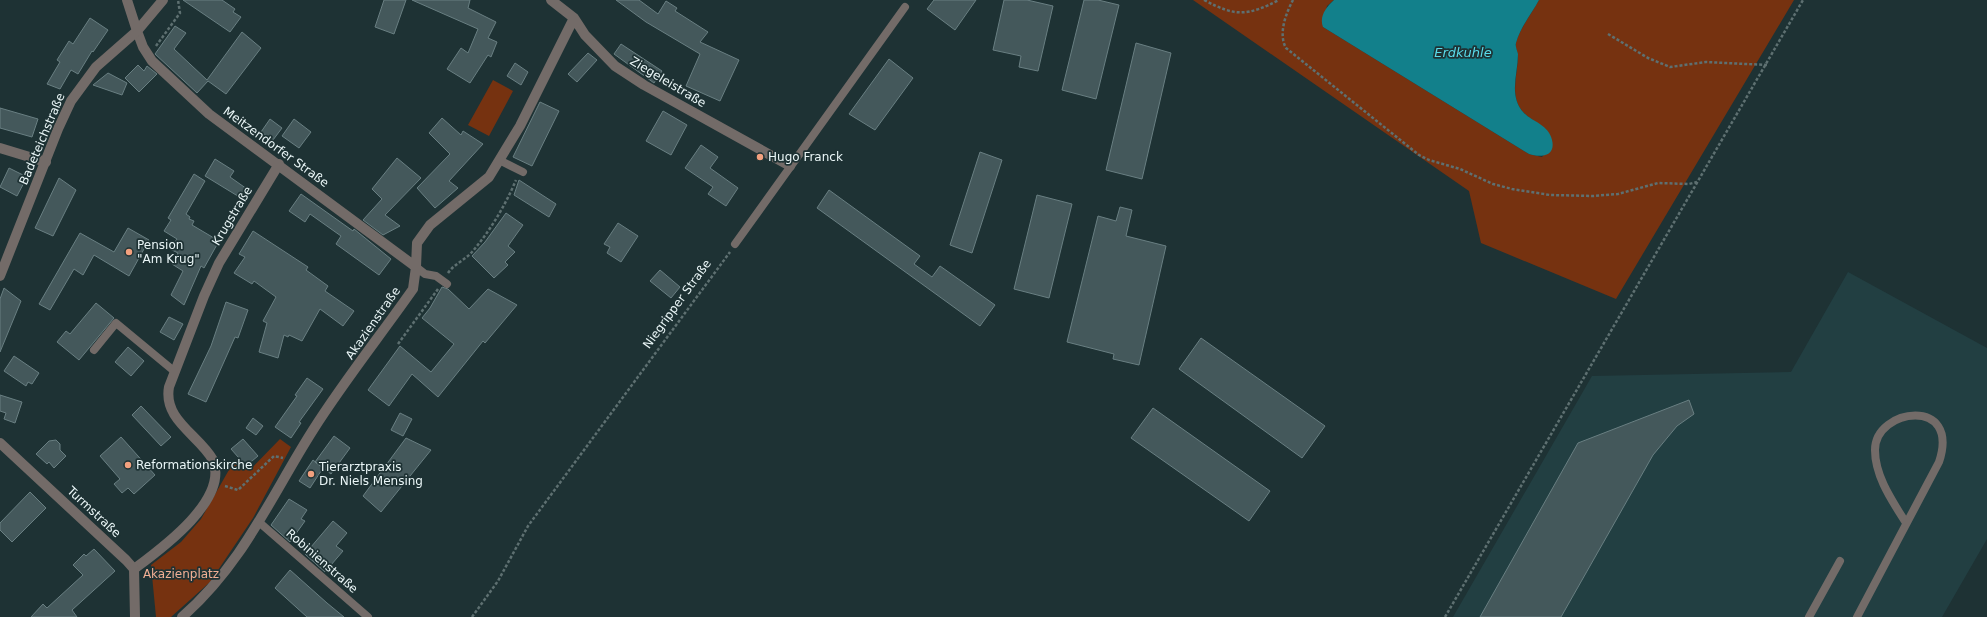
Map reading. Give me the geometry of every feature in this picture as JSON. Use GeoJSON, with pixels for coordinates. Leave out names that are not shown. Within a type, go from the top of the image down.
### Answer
{"type":"FeatureCollection","features":[{"type":"Feature","properties":{"kind":"street","name":"Meitzendorfer Straße"},"geometry":{"type":"LineString","coordinates":[[127,0],[137,31],[149,56],[209,114],[279,164],[416,267]]}},
{"type":"Feature","properties":{"kind":"street","name":"Badeteichstraße"},"geometry":{"type":"LineString","coordinates":[[0,276],[46,162],[58,128],[77,91],[96,67],[137,31],[163,0]]}},
{"type":"Feature","properties":{"kind":"street","name":"Ziegeleistraße"},"geometry":{"type":"LineString","coordinates":[[551,0],[574,18],[585,35],[615,66],[644,85],[790,166]]}},
{"type":"Feature","properties":{"kind":"street","name":"Akazienstraße"},"geometry":{"type":"LineString","coordinates":[[182,617],[217,584],[260,523],[314,430],[413,289],[417,243],[430,225],[489,177],[520,126],[574,18]]}},
{"type":"Feature","properties":{"kind":"street"},"geometry":{"type":"LineString","coordinates":[[0,148],[46,162]]}},
{"type":"Feature","properties":{"kind":"street","name":"Krugstraße"},"geometry":{"type":"LineString","coordinates":[[134,569],[184,529],[203,504],[214,482],[215,469],[211,456],[170,409],[168,395],[174,371],[219,263],[279,164]]}},
{"type":"Feature","properties":{"kind":"street","name":"Turmstraße"},"geometry":{"type":"LineString","coordinates":[[0,443],[120,554],[134,569]]}},
{"type":"Feature","properties":{"kind":"street"},"geometry":{"type":"LineString","coordinates":[[134,569],[135,617]]}},
{"type":"Feature","properties":{"kind":"lane"},"geometry":{"type":"LineString","coordinates":[[735,244],[905,7]]}},
{"type":"Feature","properties":{"kind":"lane"},"geometry":{"type":"LineString","coordinates":[[499,160],[522,171]]}},
{"type":"Feature","properties":{"kind":"lane"},"geometry":{"type":"LineString","coordinates":[[416,267],[425,274],[436,276],[445,283]]}},
{"type":"Feature","properties":{"kind":"lane"},"geometry":{"type":"LineString","coordinates":[[94,350],[116,323],[174,371]]}},
{"type":"Feature","properties":{"kind":"lane"},"geometry":{"type":"LineString","coordinates":[[1857,617],[1939,462],[1943,445],[1942,432],[1938,425],[1917,415],[1908,416],[1887,426],[1879,434],[1875,446],[1877,465],[1881,478],[1906,523]]}},
{"type":"Feature","properties":{"kind":"lane","name":"Robinienstraße"},"geometry":{"type":"LineString","coordinates":[[260,523],[368,617]]}},
{"type":"Feature","properties":{"kind":"lane"},"geometry":{"type":"LineString","coordinates":[[1809,617],[1840,561]]}},
{"type":"Feature","properties":{"kind":"path"},"geometry":{"type":"LineString","coordinates":[[149,56],[180,13],[178,0]]}},
{"type":"Feature","properties":{"kind":"path"},"geometry":{"type":"LineString","coordinates":[[1204,0],[1222,9],[1242,13],[1250,12],[1279,0]]}},
{"type":"Feature","properties":{"kind":"path"},"geometry":{"type":"LineString","coordinates":[[1293,0],[1284,25],[1283,37],[1286,48],[1394,136],[1424,158],[1460,169],[1503,187],[1550,195],[1606,195],[1630,191],[1658,183],[1689,184],[1697,182]]}},
{"type":"Feature","properties":{"kind":"path"},"geometry":{"type":"LineString","coordinates":[[1445,617],[1803,0]]}},
{"type":"Feature","properties":{"kind":"path"},"geometry":{"type":"LineString","coordinates":[[1608,34],[1648,58],[1670,67],[1706,62],[1767,64]]}},
{"type":"Feature","properties":{"kind":"path"},"geometry":{"type":"LineString","coordinates":[[398,344],[445,283],[451,268],[469,255],[484,238],[522,171]]}},
{"type":"Feature","properties":{"kind":"path","name":"Niegripper Straße"},"geometry":{"type":"LineString","coordinates":[[472,617],[498,581],[528,526],[735,244]]}},
{"type":"Feature","properties":{"kind":"path"},"geometry":{"type":"LineString","coordinates":[[214,482],[238,490],[274,456],[296,461]]}},
{"type":"Feature","properties":{"kind":"shaded area"},"geometry":{"type":"Polygon","coordinates":[[[1848,272],[1987,348],[1987,539],[1942,617],[1453,617],[1592,376],[1791,372],[1848,272]]]}},
{"type":"Feature","properties":{"kind":"green space"},"geometry":{"type":"Polygon","coordinates":[[[1193,0],[1334,0],[1327,6],[1323,27],[1529,154],[1542,157],[1552,145],[1549,134],[1542,126],[1525,114],[1520,108],[1515,94],[1518,63],[1516,48],[1517,38],[1539,0],[1794,0],[1616,299],[1481,243],[1469,191],[1193,0]]]}},
{"type":"Feature","properties":{"kind":"green space"},"geometry":{"type":"Polygon","coordinates":[[[493,80],[513,91],[489,136],[468,125],[493,80]]]}},
{"type":"Feature","properties":{"kind":"green space","name":"Akazienplatz"},"geometry":{"type":"Polygon","coordinates":[[[280,439],[291,447],[253,518],[210,582],[171,617],[156,617],[151,565],[181,542],[201,519],[234,461],[250,470],[280,439]]]}},
{"type":"Feature","properties":{"kind":"water","name":"Erdkuhle"},"geometry":{"type":"Polygon","coordinates":[[[1334,0],[1539,0],[1523,26],[1516,43],[1518,62],[1515,92],[1519,106],[1524,113],[1548,131],[1553,145],[1550,153],[1543,156],[1529,154],[1323,27],[1322,20],[1324,12],[1334,0]]]}},
{"type":"Feature","properties":{"kind":"building"},"geometry":{"type":"Polygon","coordinates":[[[183,0],[222,0],[235,9],[233,12],[241,17],[230,32],[183,0]]]}},
{"type":"Feature","properties":{"kind":"building"},"geometry":{"type":"Polygon","coordinates":[[[384,0],[406,0],[394,34],[375,27],[384,0]]]}},
{"type":"Feature","properties":{"kind":"building"},"geometry":{"type":"Polygon","coordinates":[[[412,0],[470,0],[468,8],[496,22],[488,38],[497,42],[491,57],[488,55],[470,83],[447,69],[461,48],[468,53],[478,29],[412,0]]]}},
{"type":"Feature","properties":{"kind":"building"},"geometry":{"type":"Polygon","coordinates":[[[616,0],[639,0],[658,14],[666,1],[677,8],[675,11],[708,32],[700,42],[739,60],[720,101],[686,86],[700,54],[646,22],[616,0]]]}},
{"type":"Feature","properties":{"kind":"building"},"geometry":{"type":"Polygon","coordinates":[[[934,0],[976,0],[955,30],[927,9],[934,0]]]}},
{"type":"Feature","properties":{"kind":"building"},"geometry":{"type":"Polygon","coordinates":[[[1004,0],[1027,0],[1053,6],[1038,71],[1019,67],[1021,56],[993,50],[1004,0]]]}},
{"type":"Feature","properties":{"kind":"building"},"geometry":{"type":"Polygon","coordinates":[[[1084,0],[1098,0],[1119,5],[1096,99],[1062,90],[1084,0]]]}},
{"type":"Feature","properties":{"kind":"building"},"geometry":{"type":"Polygon","coordinates":[[[90,18],[108,30],[93,52],[92,51],[78,74],[71,70],[60,89],[47,84],[60,62],[57,60],[69,41],[73,44],[90,18]]]}},
{"type":"Feature","properties":{"kind":"building"},"geometry":{"type":"Polygon","coordinates":[[[175,26],[186,33],[174,49],[207,80],[242,32],[261,48],[226,94],[208,81],[197,93],[155,54],[175,26]]]}},
{"type":"Feature","properties":{"kind":"building"},"geometry":{"type":"Polygon","coordinates":[[[1136,43],[1171,53],[1142,179],[1106,170],[1136,43]]]}},
{"type":"Feature","properties":{"kind":"building"},"geometry":{"type":"Polygon","coordinates":[[[621,44],[662,71],[654,83],[614,54],[621,44]]]}},
{"type":"Feature","properties":{"kind":"building"},"geometry":{"type":"Polygon","coordinates":[[[588,53],[597,60],[577,82],[568,74],[588,53]]]}},
{"type":"Feature","properties":{"kind":"building"},"geometry":{"type":"Polygon","coordinates":[[[889,59],[913,78],[875,130],[849,114],[889,59]]]}},
{"type":"Feature","properties":{"kind":"building"},"geometry":{"type":"Polygon","coordinates":[[[515,63],[528,72],[521,85],[507,76],[515,63]]]}},
{"type":"Feature","properties":{"kind":"building"},"geometry":{"type":"Polygon","coordinates":[[[138,65],[144,71],[147,66],[157,74],[139,92],[125,78],[138,65]]]}},
{"type":"Feature","properties":{"kind":"building"},"geometry":{"type":"Polygon","coordinates":[[[108,73],[127,83],[122,95],[93,85],[108,73]]]}},
{"type":"Feature","properties":{"kind":"building"},"geometry":{"type":"Polygon","coordinates":[[[540,102],[559,111],[532,166],[513,157],[540,102]]]}},
{"type":"Feature","properties":{"kind":"building"},"geometry":{"type":"Polygon","coordinates":[[[0,108],[38,119],[32,137],[0,128],[0,108]]]}},
{"type":"Feature","properties":{"kind":"building"},"geometry":{"type":"Polygon","coordinates":[[[663,111],[687,125],[671,155],[646,141],[663,111]]]}},
{"type":"Feature","properties":{"kind":"building"},"geometry":{"type":"Polygon","coordinates":[[[442,118],[461,135],[463,131],[483,144],[449,181],[458,188],[435,208],[417,188],[450,154],[429,133],[442,118]]]}},
{"type":"Feature","properties":{"kind":"building"},"geometry":{"type":"Polygon","coordinates":[[[270,119],[282,128],[273,140],[261,132],[270,119]]]}},
{"type":"Feature","properties":{"kind":"building"},"geometry":{"type":"Polygon","coordinates":[[[294,119],[311,132],[299,148],[282,136],[294,119]]]}},
{"type":"Feature","properties":{"kind":"building"},"geometry":{"type":"Polygon","coordinates":[[[701,145],[718,157],[710,168],[738,188],[726,206],[708,194],[713,187],[685,168],[701,145]]]}},
{"type":"Feature","properties":{"kind":"building"},"geometry":{"type":"Polygon","coordinates":[[[980,152],[1002,160],[972,253],[950,245],[980,152]]]}},
{"type":"Feature","properties":{"kind":"building"},"geometry":{"type":"Polygon","coordinates":[[[397,158],[421,178],[385,215],[400,226],[383,235],[363,220],[382,199],[372,189],[397,158]]]}},
{"type":"Feature","properties":{"kind":"building"},"geometry":{"type":"Polygon","coordinates":[[[215,159],[234,171],[230,177],[247,189],[241,198],[205,176],[215,159]]]}},
{"type":"Feature","properties":{"kind":"building"},"geometry":{"type":"Polygon","coordinates":[[[9,168],[27,177],[17,196],[0,187],[9,168]]]}},
{"type":"Feature","properties":{"kind":"building"},"geometry":{"type":"Polygon","coordinates":[[[194,174],[205,181],[186,214],[190,217],[189,219],[194,221],[192,225],[219,241],[204,268],[201,266],[184,305],[171,295],[183,271],[172,264],[178,253],[170,249],[177,239],[164,231],[171,220],[168,218],[194,174]]]}},
{"type":"Feature","properties":{"kind":"building"},"geometry":{"type":"Polygon","coordinates":[[[59,178],[76,190],[53,236],[35,228],[59,178]]]}},
{"type":"Feature","properties":{"kind":"building"},"geometry":{"type":"Polygon","coordinates":[[[519,180],[556,204],[549,217],[514,195],[519,180]]]}},
{"type":"Feature","properties":{"kind":"building"},"geometry":{"type":"Polygon","coordinates":[[[829,190],[920,256],[914,264],[932,277],[940,266],[995,305],[980,326],[817,208],[829,190]]]}},
{"type":"Feature","properties":{"kind":"building"},"geometry":{"type":"Polygon","coordinates":[[[301,194],[353,231],[354,229],[391,259],[379,275],[336,244],[341,236],[310,214],[305,222],[289,211],[301,194]]]}},
{"type":"Feature","properties":{"kind":"building"},"geometry":{"type":"Polygon","coordinates":[[[1037,195],[1072,204],[1049,298],[1014,289],[1037,195]]]}},
{"type":"Feature","properties":{"kind":"building"},"geometry":{"type":"Polygon","coordinates":[[[1120,207],[1132,210],[1126,236],[1166,246],[1139,365],[1113,359],[1114,354],[1067,342],[1098,216],[1116,221],[1120,207]]]}},
{"type":"Feature","properties":{"kind":"building"},"geometry":{"type":"Polygon","coordinates":[[[506,213],[523,225],[508,246],[515,252],[505,262],[508,265],[494,278],[472,256],[485,242],[506,213]]]}},
{"type":"Feature","properties":{"kind":"building"},"geometry":{"type":"Polygon","coordinates":[[[618,223],[638,236],[621,262],[607,253],[610,247],[604,244],[618,223]]]}},
{"type":"Feature","properties":{"kind":"building"},"geometry":{"type":"Polygon","coordinates":[[[128,228],[149,240],[129,276],[94,255],[83,275],[74,269],[50,310],[39,304],[80,233],[114,252],[128,228]]]}},
{"type":"Feature","properties":{"kind":"building"},"geometry":{"type":"Polygon","coordinates":[[[253,231],[308,267],[306,270],[328,286],[325,291],[354,311],[343,326],[320,309],[302,341],[289,335],[288,337],[284,335],[278,358],[259,352],[267,323],[263,321],[276,297],[254,281],[252,284],[234,273],[245,257],[239,254],[253,231]]]}},
{"type":"Feature","properties":{"kind":"building"},"geometry":{"type":"Polygon","coordinates":[[[660,270],[680,287],[671,298],[650,281],[660,270]]]}},
{"type":"Feature","properties":{"kind":"building"},"geometry":{"type":"Polygon","coordinates":[[[442,287],[448,289],[469,309],[488,289],[517,305],[485,343],[483,341],[438,397],[412,374],[389,406],[368,390],[400,346],[431,372],[454,344],[422,318],[430,308],[442,287]]]}},
{"type":"Feature","properties":{"kind":"building"},"geometry":{"type":"Polygon","coordinates":[[[4,288],[21,301],[0,352],[0,299],[4,288]]]}},
{"type":"Feature","properties":{"kind":"building"},"geometry":{"type":"Polygon","coordinates":[[[226,302],[248,310],[238,338],[235,337],[206,402],[188,394],[211,346],[226,302]]]}},
{"type":"Feature","properties":{"kind":"building"},"geometry":{"type":"Polygon","coordinates":[[[96,303],[114,318],[79,360],[57,342],[66,331],[70,334],[96,303]]]}},
{"type":"Feature","properties":{"kind":"building"},"geometry":{"type":"Polygon","coordinates":[[[169,317],[183,324],[174,340],[160,332],[169,317]]]}},
{"type":"Feature","properties":{"kind":"building"},"geometry":{"type":"Polygon","coordinates":[[[1201,338],[1325,426],[1302,458],[1179,369],[1201,338]]]}},
{"type":"Feature","properties":{"kind":"building"},"geometry":{"type":"Polygon","coordinates":[[[128,347],[144,361],[131,376],[115,362],[128,347]]]}},
{"type":"Feature","properties":{"kind":"building"},"geometry":{"type":"Polygon","coordinates":[[[14,356],[39,373],[32,384],[28,382],[26,386],[4,371],[14,356]]]}},
{"type":"Feature","properties":{"kind":"building"},"geometry":{"type":"Polygon","coordinates":[[[307,378],[323,389],[299,422],[301,423],[291,438],[275,427],[297,396],[295,395],[307,378]]]}},
{"type":"Feature","properties":{"kind":"building"},"geometry":{"type":"Polygon","coordinates":[[[0,395],[22,402],[15,423],[4,419],[6,413],[0,411],[0,395]]]}},
{"type":"Feature","properties":{"kind":"building"},"geometry":{"type":"Polygon","coordinates":[[[1689,400],[1694,414],[1677,426],[1653,455],[1561,617],[1480,617],[1578,443],[1689,400]]]}},
{"type":"Feature","properties":{"kind":"building"},"geometry":{"type":"Polygon","coordinates":[[[141,406],[171,437],[161,446],[132,415],[141,406]]]}},
{"type":"Feature","properties":{"kind":"building"},"geometry":{"type":"Polygon","coordinates":[[[1153,408],[1270,491],[1249,521],[1131,438],[1153,408]]]}},
{"type":"Feature","properties":{"kind":"building"},"geometry":{"type":"Polygon","coordinates":[[[400,413],[412,419],[403,436],[391,430],[400,413]]]}},
{"type":"Feature","properties":{"kind":"building"},"geometry":{"type":"Polygon","coordinates":[[[253,418],[263,426],[256,435],[246,428],[253,418]]]}},
{"type":"Feature","properties":{"kind":"building"},"geometry":{"type":"Polygon","coordinates":[[[334,436],[350,448],[331,474],[315,462],[334,436]]]}},
{"type":"Feature","properties":{"kind":"building","name":"Reformationskirche"},"geometry":{"type":"Polygon","coordinates":[[[121,437],[155,475],[134,494],[128,488],[122,493],[114,484],[120,479],[100,456],[121,437]]]}},
{"type":"Feature","properties":{"kind":"building"},"geometry":{"type":"Polygon","coordinates":[[[406,438],[431,450],[381,512],[363,496],[406,438]]]}},
{"type":"Feature","properties":{"kind":"building"},"geometry":{"type":"Polygon","coordinates":[[[243,439],[258,456],[246,466],[231,449],[243,439]]]}},
{"type":"Feature","properties":{"kind":"building"},"geometry":{"type":"Polygon","coordinates":[[[56,440],[60,444],[60,450],[66,456],[54,468],[49,462],[47,464],[36,454],[49,441],[56,440]]]}},
{"type":"Feature","properties":{"kind":"building","name":"Tierarztpraxis Dr. Niels Mensing"},"geometry":{"type":"Polygon","coordinates":[[[313,460],[323,468],[310,488],[299,481],[313,460]]]}},
{"type":"Feature","properties":{"kind":"building"},"geometry":{"type":"Polygon","coordinates":[[[30,492],[46,508],[12,542],[0,530],[0,523],[30,492]]]}},
{"type":"Feature","properties":{"kind":"building"},"geometry":{"type":"Polygon","coordinates":[[[289,499],[307,510],[301,519],[305,521],[290,542],[271,525],[289,499]]]}},
{"type":"Feature","properties":{"kind":"building"},"geometry":{"type":"Polygon","coordinates":[[[333,521],[347,533],[336,546],[343,551],[325,572],[305,554],[333,521]]]}},
{"type":"Feature","properties":{"kind":"building"},"geometry":{"type":"Polygon","coordinates":[[[94,549],[115,571],[72,610],[77,617],[31,617],[43,604],[47,608],[83,575],[73,565],[84,554],[86,556],[94,549]]]}},
{"type":"Feature","properties":{"kind":"building"},"geometry":{"type":"Polygon","coordinates":[[[290,570],[344,617],[307,617],[275,588],[290,570]]]}},
{"type":"Feature","properties":{"kind":"place","name":"Hugo Franck"},"geometry":{"type":"Point","coordinates":[760,157]}},
{"type":"Feature","properties":{"kind":"place","name":"Pension \"Am Krug\""},"geometry":{"type":"Point","coordinates":[129,252]}},
{"type":"Feature","properties":{"kind":"place","name":"Reformationskirche"},"geometry":{"type":"Point","coordinates":[128,465]}},
{"type":"Feature","properties":{"kind":"place","name":"Tierarztpraxis Dr. Niels Mensing"},"geometry":{"type":"Point","coordinates":[311,474]}}]}
